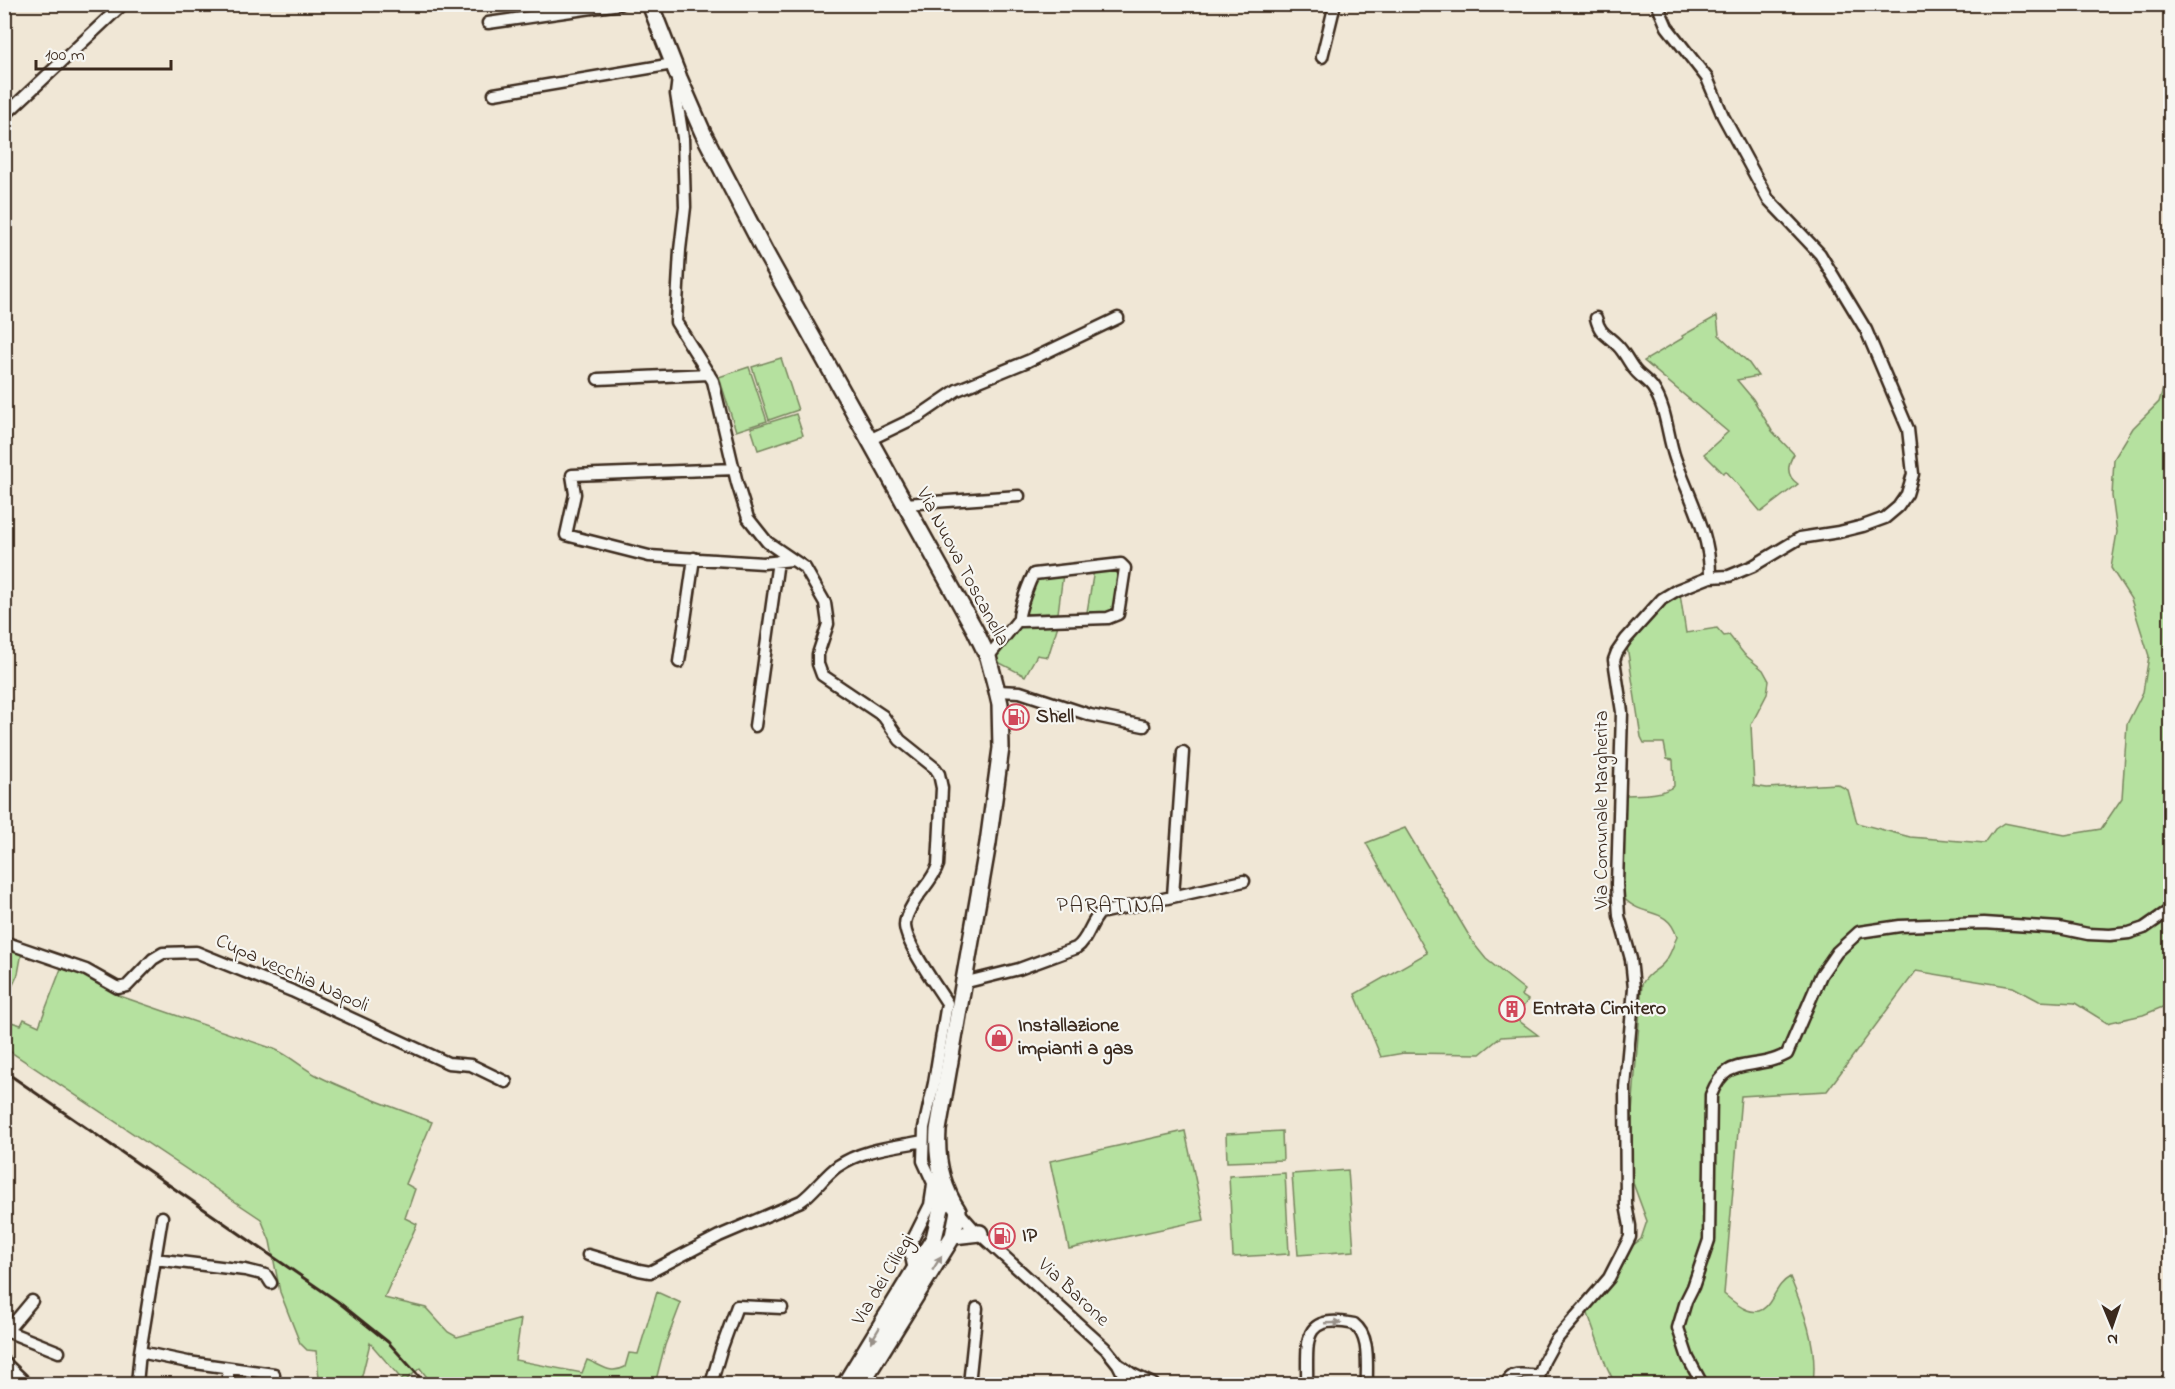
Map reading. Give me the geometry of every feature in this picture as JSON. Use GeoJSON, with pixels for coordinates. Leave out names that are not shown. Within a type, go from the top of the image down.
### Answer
{"type":"FeatureCollection","features":[{"type":"Feature","properties":{"kind":"main road","name":"Via Nuova Toscanella"},"geometry":{"type":"LineString","coordinates":[[650,4],[703,133],[765,252],[988,657],[997,691],[1001,725],[999,767],[938,1130],[938,1160],[951,1201],[958,1212]]}},
{"type":"Feature","properties":{"kind":"main road","name":"Via Nuova Toscanella"},"geometry":{"type":"LineString","coordinates":[[942,1173],[942,1192]]}},
{"type":"Feature","properties":{"kind":"main road","name":"Via dei Ciliegi"},"geometry":{"type":"LineString","coordinates":[[844,1384],[936,1233],[942,1192]]}},
{"type":"Feature","properties":{"kind":"main road","name":"Via dei Ciliegi"},"geometry":{"type":"LineString","coordinates":[[861,1384],[953,1236],[958,1212]]}},
{"type":"Feature","properties":{"kind":"main road"},"geometry":{"type":"LineString","coordinates":[[936,1233],[946,1217],[958,1212]]}},
{"type":"Feature","properties":{"kind":"main road"},"geometry":{"type":"LineString","coordinates":[[953,1236],[980,1233]]}},
{"type":"Feature","properties":{"kind":"street"},"geometry":{"type":"LineString","coordinates":[[4,116],[123,4]]}},
{"type":"Feature","properties":{"kind":"street"},"geometry":{"type":"LineString","coordinates":[[488,22],[620,4]]}},
{"type":"Feature","properties":{"kind":"street"},"geometry":{"type":"LineString","coordinates":[[1322,57],[1335,4]]}},
{"type":"Feature","properties":{"kind":"street","name":"Via Comunale Margherita"},"geometry":{"type":"LineString","coordinates":[[1507,1384],[1512,1375],[1538,1380],[1544,1361],[1555,1341],[1609,1278],[1630,1237],[1626,1205],[1625,1087],[1634,988],[1631,959],[1619,916],[1617,873],[1622,712],[1614,660],[1617,652],[1662,599],[1677,590],[1710,577],[1729,576],[1753,566],[1800,538],[1855,528],[1885,518],[1898,507],[1907,494],[1913,474],[1908,429],[1866,330],[1820,254],[1768,199],[1723,116],[1707,78],[1667,27],[1657,4]]}},
{"type":"Feature","properties":{"kind":"street"},"geometry":{"type":"LineString","coordinates":[[494,94],[676,71],[676,92],[684,138],[685,207],[676,322],[713,381],[737,483],[748,518],[767,542],[805,568],[825,603],[828,624],[818,654],[818,664],[822,675],[883,716],[900,740],[929,762],[939,774],[942,788],[938,865],[935,874],[913,903],[905,926],[929,976],[947,1003],[923,1141],[923,1161],[933,1183],[930,1205],[918,1228],[910,1252],[914,1270]]}},
{"type":"Feature","properties":{"kind":"street"},"geometry":{"type":"LineString","coordinates":[[869,440],[919,416],[957,390],[1038,356],[1118,318]]}},
{"type":"Feature","properties":{"kind":"street"},"geometry":{"type":"LineString","coordinates":[[1596,318],[1603,334],[1618,345],[1634,369],[1647,380],[1661,404],[1676,458],[1705,535],[1710,561],[1710,577]]}},
{"type":"Feature","properties":{"kind":"street"},"geometry":{"type":"LineString","coordinates":[[598,379],[709,374]]}},
{"type":"Feature","properties":{"kind":"street"},"geometry":{"type":"LineString","coordinates":[[735,469],[572,476],[575,494],[566,535],[649,556],[763,563],[792,560]]}},
{"type":"Feature","properties":{"kind":"street"},"geometry":{"type":"LineString","coordinates":[[905,504],[1019,496]]}},
{"type":"Feature","properties":{"kind":"street"},"geometry":{"type":"LineString","coordinates":[[679,662],[694,558]]}},
{"type":"Feature","properties":{"kind":"street"},"geometry":{"type":"LineString","coordinates":[[755,726],[778,561]]}},
{"type":"Feature","properties":{"kind":"street"},"geometry":{"type":"LineString","coordinates":[[988,657],[1019,619],[1019,611],[1027,594],[1029,580],[1034,574],[1124,565],[1118,614],[1108,618],[1021,621],[1019,619]]}},
{"type":"Feature","properties":{"kind":"street"},"geometry":{"type":"LineString","coordinates":[[997,691],[1020,692],[1090,715],[1144,726]]}},
{"type":"Feature","properties":{"kind":"street"},"geometry":{"type":"LineString","coordinates":[[1173,896],[1183,752]]}},
{"type":"Feature","properties":{"kind":"street"},"geometry":{"type":"LineString","coordinates":[[963,983],[1019,969],[1076,948],[1082,943],[1094,919],[1100,913],[1244,880]]}},
{"type":"Feature","properties":{"kind":"street"},"geometry":{"type":"LineString","coordinates":[[1702,1384],[1688,1358],[1678,1328],[1709,1240],[1711,1095],[1716,1083],[1727,1070],[1743,1064],[1771,1061],[1787,1054],[1821,975],[1837,952],[1859,932],[1879,928],[1984,922],[2060,928],[2088,934],[2110,935],[2129,933],[2144,928],[2170,910]]}},
{"type":"Feature","properties":{"kind":"street","name":"Cupa vecchia Napoli"},"geometry":{"type":"LineString","coordinates":[[4,942],[86,970],[118,988],[127,986],[153,959],[163,953],[196,952],[292,991],[448,1063],[471,1065],[506,1082]]}},
{"type":"Feature","properties":{"kind":"street"},"geometry":{"type":"LineString","coordinates":[[588,1255],[650,1272],[719,1236],[801,1201],[837,1167],[857,1155],[923,1141]]}},
{"type":"Feature","properties":{"kind":"street","name":"Via Barone"},"geometry":{"type":"LineString","coordinates":[[958,1212],[1106,1349],[1118,1364],[1128,1384]]}},
{"type":"Feature","properties":{"kind":"street"},"geometry":{"type":"LineString","coordinates":[[137,1384],[162,1217]]}},
{"type":"Feature","properties":{"kind":"street"},"geometry":{"type":"LineString","coordinates":[[918,1228],[925,1234],[936,1233]]}},
{"type":"Feature","properties":{"kind":"street"},"geometry":{"type":"LineString","coordinates":[[155,1259],[245,1270],[266,1275],[272,1283]]}},
{"type":"Feature","properties":{"kind":"street"},"geometry":{"type":"LineString","coordinates":[[32,1301],[6,1330],[59,1352]]}},
{"type":"Feature","properties":{"kind":"street"},"geometry":{"type":"LineString","coordinates":[[711,1384],[737,1306],[782,1308]]}},
{"type":"Feature","properties":{"kind":"street"},"geometry":{"type":"LineString","coordinates":[[969,1384],[977,1308]]}},
{"type":"Feature","properties":{"kind":"street"},"geometry":{"type":"LineString","coordinates":[[1307,1384],[1308,1343],[1311,1331],[1320,1323],[1336,1322],[1354,1323],[1362,1332],[1365,1344],[1367,1384]]}},
{"type":"Feature","properties":{"kind":"street"},"geometry":{"type":"LineString","coordinates":[[140,1352],[274,1374],[274,1384]]}},
{"type":"Feature","properties":{"kind":"street"},"geometry":{"type":"LineString","coordinates":[[4,1362],[27,1384]]}},
{"type":"Feature","properties":{"kind":"street"},"geometry":{"type":"LineString","coordinates":[[1118,1364],[1153,1384]]}},
{"type":"Feature","properties":{"kind":"street"},"geometry":{"type":"LineString","coordinates":[[228,1368],[228,1384]]}},
{"type":"Feature","properties":{"kind":"street"},"geometry":{"type":"LineString","coordinates":[[1148,1384],[1153,1384]]}},
{"type":"Feature","properties":{"kind":"green space"},"geometry":{"type":"Polygon","coordinates":[[[1717,316],[1719,335],[1748,362],[1758,376],[1737,380],[1753,399],[1772,431],[1794,454],[1789,470],[1791,477],[1798,484],[1761,512],[1726,471],[1723,473],[1704,454],[1728,432],[1644,361],[1717,316]]]}},
{"type":"Feature","properties":{"kind":"green space"},"geometry":{"type":"Polygon","coordinates":[[[2170,342],[2170,1004],[2143,1015],[2107,1023],[2075,1003],[2039,1001],[2013,987],[1916,971],[1827,1091],[1741,1096],[1724,1294],[1746,1310],[1758,1311],[1764,1309],[1780,1285],[1790,1277],[1811,1342],[1813,1382],[1810,1384],[1615,1384],[1587,1311],[1611,1282],[1632,1246],[1641,1239],[1647,1221],[1633,1183],[1630,1139],[1642,984],[1666,960],[1677,937],[1667,920],[1638,908],[1622,896],[1622,795],[1656,793],[1674,786],[1673,760],[1667,759],[1664,743],[1644,743],[1641,737],[1627,646],[1650,617],[1680,594],[1686,633],[1717,628],[1724,636],[1729,635],[1744,654],[1763,670],[1769,681],[1767,694],[1751,725],[1754,786],[1767,788],[1837,784],[1848,790],[1857,823],[1910,837],[1985,843],[1995,829],[2004,823],[2065,835],[2101,829],[2122,798],[2127,724],[2143,692],[2149,656],[2131,599],[2111,568],[2117,532],[2112,496],[2114,459],[2133,428],[2159,402],[2168,372],[2170,342]]]}},
{"type":"Feature","properties":{"kind":"green space"},"geometry":{"type":"Polygon","coordinates":[[[781,358],[798,410],[769,420],[752,367],[781,358]]]}},
{"type":"Feature","properties":{"kind":"green space"},"geometry":{"type":"Polygon","coordinates":[[[749,367],[767,421],[736,431],[719,377],[749,367]]]}},
{"type":"Feature","properties":{"kind":"green space"},"geometry":{"type":"Polygon","coordinates":[[[796,414],[803,435],[758,450],[751,428],[796,414]]]}},
{"type":"Feature","properties":{"kind":"green space"},"geometry":{"type":"Polygon","coordinates":[[[1121,568],[1114,612],[1087,612],[1094,570],[1121,568]]]}},
{"type":"Feature","properties":{"kind":"green space"},"geometry":{"type":"Polygon","coordinates":[[[1063,574],[1058,613],[1021,614],[1034,578],[1063,574]]]}},
{"type":"Feature","properties":{"kind":"green space"},"geometry":{"type":"Polygon","coordinates":[[[1019,625],[1058,625],[1048,657],[1037,655],[1025,676],[998,662],[996,656],[1019,625]]]}},
{"type":"Feature","properties":{"kind":"green space"},"geometry":{"type":"Polygon","coordinates":[[[1405,828],[1474,944],[1486,959],[1525,990],[1521,995],[1528,1000],[1515,1018],[1538,1035],[1501,1037],[1480,1054],[1404,1053],[1381,1057],[1355,994],[1427,953],[1366,843],[1405,828]]]}},
{"type":"Feature","properties":{"kind":"green space"},"geometry":{"type":"Polygon","coordinates":[[[4,948],[22,952],[18,974],[5,1002],[4,948]]]}},
{"type":"Feature","properties":{"kind":"green space"},"geometry":{"type":"Polygon","coordinates":[[[62,966],[92,979],[120,996],[274,1049],[332,1083],[432,1122],[406,1184],[415,1189],[405,1218],[417,1224],[384,1298],[426,1308],[448,1332],[457,1337],[521,1319],[515,1360],[582,1373],[587,1360],[614,1370],[625,1367],[629,1353],[638,1354],[657,1292],[681,1303],[665,1345],[655,1384],[432,1384],[420,1368],[404,1382],[370,1343],[360,1384],[322,1384],[323,1379],[319,1378],[316,1351],[307,1350],[300,1343],[280,1292],[270,1241],[261,1219],[5,1048],[5,1020],[21,1025],[24,1019],[39,1026],[62,966]]]}},
{"type":"Feature","properties":{"kind":"green space"},"geometry":{"type":"Polygon","coordinates":[[[1185,1131],[1204,1220],[1069,1249],[1050,1161],[1185,1131]]]}},
{"type":"Feature","properties":{"kind":"green space"},"geometry":{"type":"Polygon","coordinates":[[[1282,1131],[1283,1160],[1227,1162],[1226,1134],[1282,1131]]]}},
{"type":"Feature","properties":{"kind":"green space"},"geometry":{"type":"Polygon","coordinates":[[[1348,1170],[1354,1251],[1298,1255],[1292,1174],[1348,1170]]]}},
{"type":"Feature","properties":{"kind":"green space"},"geometry":{"type":"Polygon","coordinates":[[[1285,1173],[1289,1254],[1233,1257],[1229,1176],[1285,1173]]]}},
{"type":"Feature","properties":{"kind":"railway"},"geometry":{"type":"LineString","coordinates":[[4,1071],[337,1301],[388,1342],[426,1384]]}},
{"type":"Feature","properties":{"kind":"place","name":"Shell"},"geometry":{"type":"Point","coordinates":[1016,717]}},
{"type":"Feature","properties":{"kind":"place","name":"Entrata Cimitero"},"geometry":{"type":"Point","coordinates":[1512,1009]}},
{"type":"Feature","properties":{"kind":"place","name":"Installazione impianti a gas"},"geometry":{"type":"Point","coordinates":[999,1038]}},
{"type":"Feature","properties":{"kind":"place","name":"IP"},"geometry":{"type":"Point","coordinates":[1002,1236]}},
{"type":"Feature","properties":{"kind":"district","name":"PARATINA"},"geometry":{"type":"Point","coordinates":[1111,907]}}]}
